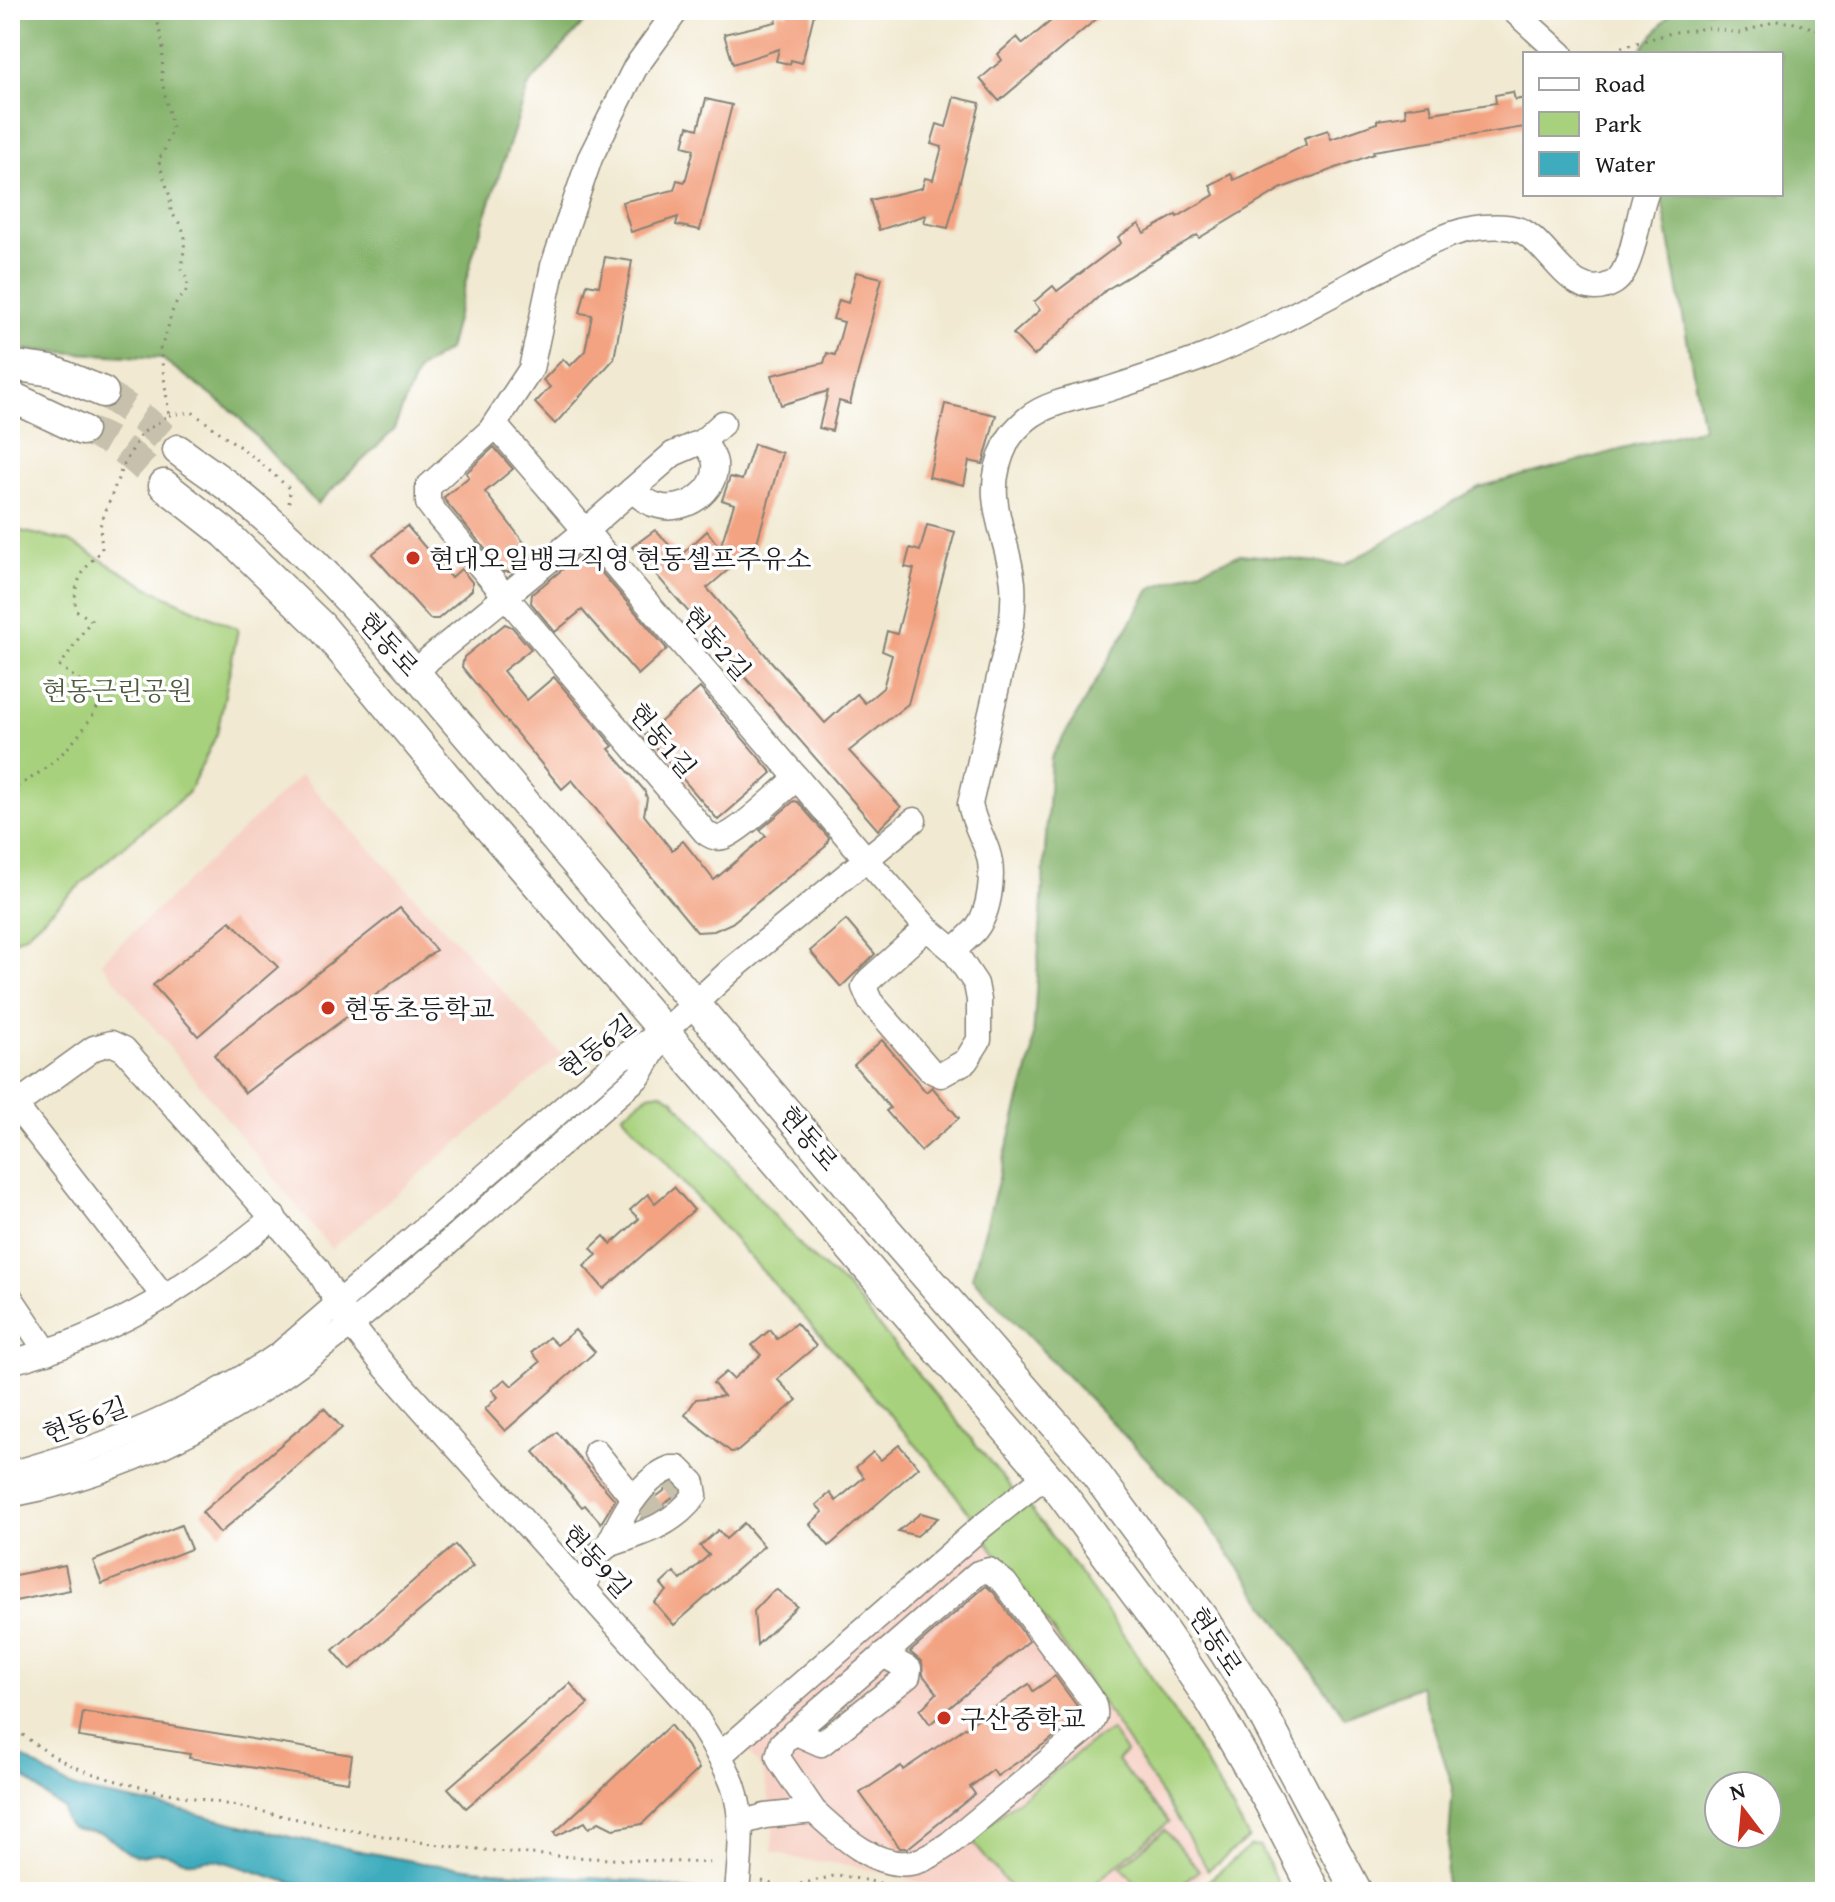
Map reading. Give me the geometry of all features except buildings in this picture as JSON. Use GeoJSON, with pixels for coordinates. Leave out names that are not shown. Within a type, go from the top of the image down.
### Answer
{"type":"FeatureCollection","features":[{"type":"Feature","properties":{"kind":"main road"},"geometry":{"type":"LineString","coordinates":[[10,365],[52,371],[103,392]]}},
{"type":"Feature","properties":{"kind":"main road"},"geometry":{"type":"LineString","coordinates":[[10,396],[82,430]]}},
{"type":"Feature","properties":{"kind":"main road","name":"현동로"},"geometry":{"type":"LineString","coordinates":[[178,450],[231,489],[287,539],[346,597],[416,674],[897,1243],[1080,1453],[1204,1620],[1258,1705],[1357,1892]]}},
{"type":"Feature","properties":{"kind":"main road","name":"현동로"},"geometry":{"type":"LineString","coordinates":[[164,485],[225,533],[321,626],[472,808],[1046,1475],[1162,1629],[1212,1703],[1269,1802],[1315,1892]]}},
{"type":"Feature","properties":{"kind":"street"},"geometry":{"type":"LineString","coordinates":[[495,425],[531,369],[553,266],[590,158],[635,68],[677,10]]}},
{"type":"Feature","properties":{"kind":"street"},"geometry":{"type":"LineString","coordinates":[[1513,10],[1559,52]]}},
{"type":"Feature","properties":{"kind":"street"},"geometry":{"type":"LineString","coordinates":[[954,951],[975,929],[983,916],[987,900],[990,862],[970,804],[1014,607],[1013,583],[993,487],[1009,438],[1027,418],[1054,405],[1149,377],[1217,351],[1462,231],[1502,226],[1519,230],[1533,238],[1569,278],[1583,285],[1612,285],[1623,276],[1629,261],[1638,215],[1645,196]]}},
{"type":"Feature","properties":{"kind":"street"},"geometry":{"type":"LineString","coordinates":[[416,674],[429,659],[673,454],[703,441],[723,423]]}},
{"type":"Feature","properties":{"kind":"street","name":"현동2길"},"geometry":{"type":"LineString","coordinates":[[495,425],[867,860],[927,928],[954,951],[976,984],[979,1040],[966,1061],[941,1075],[930,1070],[880,1013],[864,987],[927,928]]}},
{"type":"Feature","properties":{"kind":"street","name":"현동1길"},"geometry":{"type":"LineString","coordinates":[[495,425],[433,481],[427,495],[428,503],[712,838],[721,838],[734,831],[797,778]]}},
{"type":"Feature","properties":{"kind":"street"},"geometry":{"type":"LineString","coordinates":[[632,490],[648,503],[662,508],[680,507],[691,502],[705,492],[712,481],[715,463],[703,441]]}},
{"type":"Feature","properties":{"kind":"street"},"geometry":{"type":"LineString","coordinates":[[665,1031],[731,970],[914,820]]}},
{"type":"Feature","properties":{"kind":"street","name":"현동6길"},"geometry":{"type":"LineString","coordinates":[[10,1495],[130,1461],[174,1441],[259,1393],[345,1315],[639,1076],[665,1031]]}},
{"type":"Feature","properties":{"kind":"street","name":"현동9길"},"geometry":{"type":"LineString","coordinates":[[13,1107],[94,1048],[118,1044],[317,1268],[345,1315],[386,1368],[690,1707],[734,1787],[740,1823],[741,1859],[737,1890]]}},
{"type":"Feature","properties":{"kind":"street"},"geometry":{"type":"LineString","coordinates":[[13,1107],[165,1298]]}},
{"type":"Feature","properties":{"kind":"street"},"geometry":{"type":"LineString","coordinates":[[10,1362],[98,1333],[165,1298],[274,1217]]}},
{"type":"Feature","properties":{"kind":"street"},"geometry":{"type":"LineString","coordinates":[[10,1297],[47,1352]]}},
{"type":"Feature","properties":{"kind":"street","name":"현동6길"},"geometry":{"type":"LineString","coordinates":[[10,1474],[112,1443],[204,1401],[345,1315]]}},
{"type":"Feature","properties":{"kind":"street"},"geometry":{"type":"LineString","coordinates":[[596,1452],[638,1508]]}},
{"type":"Feature","properties":{"kind":"street"},"geometry":{"type":"LineString","coordinates":[[584,1589],[597,1555],[638,1508],[664,1471],[678,1468],[693,1483],[695,1495],[666,1523],[608,1545]]}},
{"type":"Feature","properties":{"kind":"street"},"geometry":{"type":"LineString","coordinates":[[719,1756],[980,1528],[1046,1475]]}},
{"type":"Feature","properties":{"kind":"street"},"geometry":{"type":"LineString","coordinates":[[740,1823],[765,1816],[814,1811],[848,1840],[879,1858],[895,1863],[920,1861],[949,1844],[1088,1728],[1095,1720],[1093,1702],[1005,1583],[989,1570],[978,1573],[782,1743],[778,1756],[814,1811]]}},
{"type":"Feature","properties":{"kind":"path"},"geometry":{"type":"LineString","coordinates":[[155,10],[163,47],[162,81],[172,128],[163,154],[158,159],[170,197],[171,212],[182,227],[185,238],[182,270],[188,280],[187,290],[175,303],[167,321],[167,336],[160,347],[169,415]]}},
{"type":"Feature","properties":{"kind":"path"},"geometry":{"type":"LineString","coordinates":[[1618,52],[1622,47],[1675,32],[1710,28],[1740,33],[1776,21],[1796,23],[1825,32]]}},
{"type":"Feature","properties":{"kind":"path"},"geometry":{"type":"LineString","coordinates":[[10,790],[36,777],[65,753],[88,726],[102,699],[60,666],[91,620],[76,610],[74,594],[83,569],[102,550],[100,526],[122,468],[141,434],[169,415],[192,412],[255,458],[290,489],[287,539]]}},
{"type":"Feature","properties":{"kind":"path"},"geometry":{"type":"LineString","coordinates":[[10,1725],[73,1766],[102,1776],[322,1824],[427,1843],[602,1858],[716,1863]]}},
{"type":"Feature","properties":{"kind":"path"},"geometry":{"type":"LineString","coordinates":[[762,1881],[784,1888],[838,1875],[919,1892]]}},
{"type":"Feature","properties":{"kind":"shaded area","name":"현동초등학교"},"geometry":{"type":"Polygon","coordinates":[[[301,775],[562,1055],[331,1249],[101,962],[301,775]]]}},
{"type":"Feature","properties":{"kind":"shaded area","name":"구산중학교"},"geometry":{"type":"Polygon","coordinates":[[[983,1536],[1095,1691],[1207,1871],[1182,1892],[960,1892],[855,1866],[798,1859],[772,1851],[773,1823],[763,1772],[744,1745],[983,1536]]]}},
{"type":"Feature","properties":{"kind":"green space"},"geometry":{"type":"Polygon","coordinates":[[[10,10],[595,10],[529,85],[473,254],[448,350],[418,370],[393,431],[317,504],[235,413],[161,358],[10,349],[10,10]]]}},
{"type":"Feature","properties":{"kind":"green space"},"geometry":{"type":"Polygon","coordinates":[[[1673,10],[1825,10],[1825,1892],[1445,1892],[1453,1787],[1420,1686],[1345,1717],[1202,1516],[972,1278],[1032,1055],[1051,758],[1151,588],[1241,554],[1344,565],[1479,487],[1703,428],[1661,196],[1783,196],[1783,52],[1640,52],[1673,10]]]}},
{"type":"Feature","properties":{"kind":"green space","name":"현동근린공원"},"geometry":{"type":"Polygon","coordinates":[[[10,529],[69,541],[151,589],[238,629],[217,734],[188,793],[112,856],[25,935],[10,943],[10,529]]]}},
{"type":"Feature","properties":{"kind":"green space"},"geometry":{"type":"Polygon","coordinates":[[[660,1092],[673,1099],[809,1255],[846,1286],[1014,1491],[974,1520],[935,1467],[830,1346],[622,1115],[649,1094],[660,1092]]]}},
{"type":"Feature","properties":{"kind":"green space"},"geometry":{"type":"Polygon","coordinates":[[[1025,1502],[1144,1666],[1249,1838],[1208,1870],[1100,1700],[983,1536],[1025,1502]]]}},
{"type":"Feature","properties":{"kind":"green space"},"geometry":{"type":"Polygon","coordinates":[[[1111,1730],[1126,1752],[1117,1761],[1169,1822],[1085,1892],[1014,1892],[970,1839],[1095,1739],[1111,1730]]]}},
{"type":"Feature","properties":{"kind":"green space"},"geometry":{"type":"Polygon","coordinates":[[[1165,1830],[1199,1870],[1173,1892],[1143,1892],[1121,1866],[1165,1830]]]}},
{"type":"Feature","properties":{"kind":"green space"},"geometry":{"type":"Polygon","coordinates":[[[1250,1846],[1260,1847],[1282,1892],[1195,1892],[1250,1846]]]}},
{"type":"Feature","properties":{"kind":"water"},"geometry":{"type":"Polygon","coordinates":[[[10,1749],[63,1783],[83,1791],[422,1863],[645,1882],[687,1890],[788,1892],[330,1892],[217,1860],[193,1862],[162,1853],[133,1855],[103,1834],[76,1829],[67,1824],[63,1808],[10,1764],[10,1749]]]}},
{"type":"Feature","properties":{"kind":"tunnel"},"geometry":{"type":"LineString","coordinates":[[103,392],[146,421],[178,450]]}},
{"type":"Feature","properties":{"kind":"tunnel"},"geometry":{"type":"LineString","coordinates":[[82,430],[116,445],[164,485]]}},
{"type":"Feature","properties":{"kind":"tunnel"},"geometry":{"type":"LineString","coordinates":[[641,1516],[681,1482]]}},
{"type":"Feature","properties":{"kind":"place","name":"현대오일뱅크직영 현동셀프주유소"},"geometry":{"type":"Point","coordinates":[413,558]}},
{"type":"Feature","properties":{"kind":"place","name":"현동초등학교"},"geometry":{"type":"Point","coordinates":[328,1008]}},
{"type":"Feature","properties":{"kind":"place","name":"구산중학교"},"geometry":{"type":"Point","coordinates":[944,1718]}}]}
